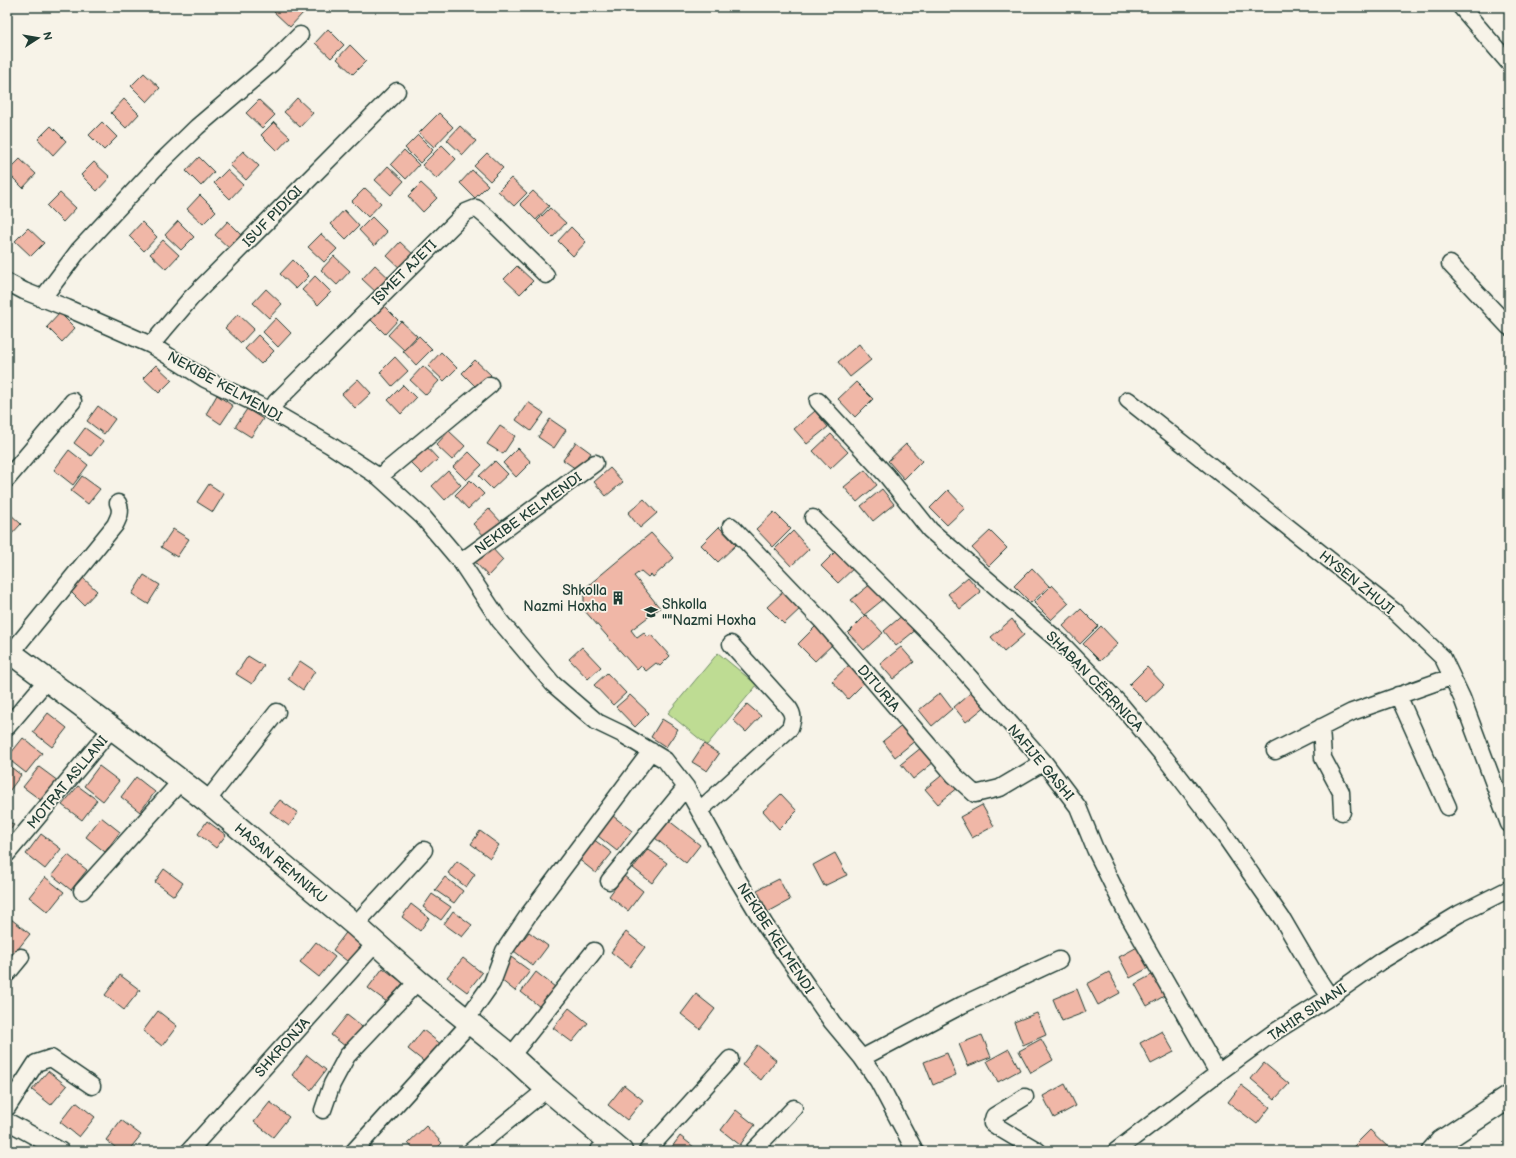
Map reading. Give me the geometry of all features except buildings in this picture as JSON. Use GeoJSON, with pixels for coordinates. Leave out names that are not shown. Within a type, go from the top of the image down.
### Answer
{"type":"FeatureCollection","features":[{"type":"Feature","properties":{"kind":"street"},"geometry":{"type":"LineString","coordinates":[[1461,7],[1509,63]]}},
{"type":"Feature","properties":{"kind":"street"},"geometry":{"type":"LineString","coordinates":[[42,299],[79,250],[162,162],[197,127],[271,64],[300,36]]}},
{"type":"Feature","properties":{"kind":"street","name":"ISUF PIDIQI"},"geometry":{"type":"LineString","coordinates":[[151,345],[191,298],[397,91]]}},
{"type":"Feature","properties":{"kind":"street","name":"ISMET AJETI"},"geometry":{"type":"LineString","coordinates":[[271,411],[276,402],[466,212],[476,208],[546,275]]}},
{"type":"Feature","properties":{"kind":"street"},"geometry":{"type":"LineString","coordinates":[[1450,264],[1509,328]]}},
{"type":"Feature","properties":{"kind":"street","name":"NEKIBE KELMENDI"},"geometry":{"type":"LineString","coordinates":[[7,282],[42,299],[67,308],[151,345],[205,379],[271,411],[330,445],[379,477],[423,517],[461,562],[500,621],[554,684],[597,722],[651,750],[665,760],[686,786],[738,880],[765,925],[832,1022],[862,1058],[881,1087],[915,1151]]}},
{"type":"Feature","properties":{"kind":"street"},"geometry":{"type":"LineString","coordinates":[[379,477],[490,385]]}},
{"type":"Feature","properties":{"kind":"street","name":"HYSEN ZHUJI"},"geometry":{"type":"LineString","coordinates":[[1128,400],[1395,612],[1443,658],[1462,698],[1509,824]]}},
{"type":"Feature","properties":{"kind":"street"},"geometry":{"type":"LineString","coordinates":[[7,479],[73,401]]}},
{"type":"Feature","properties":{"kind":"street","name":"SHABAN CËRRNICA"},"geometry":{"type":"LineString","coordinates":[[818,401],[887,476],[930,530],[1061,643],[1121,705],[1165,758],[1222,832],[1283,920],[1330,997]]}},
{"type":"Feature","properties":{"kind":"street","name":"NEKIBE KELMENDI"},"geometry":{"type":"LineString","coordinates":[[461,562],[595,463]]}},
{"type":"Feature","properties":{"kind":"street"},"geometry":{"type":"LineString","coordinates":[[9,652],[115,525],[120,516],[120,508],[118,503]]}},
{"type":"Feature","properties":{"kind":"street","name":"NAFIJE GASHI"},"geometry":{"type":"LineString","coordinates":[[813,518],[942,646],[1044,762],[1078,807],[1095,849],[1124,908],[1218,1073]]}},
{"type":"Feature","properties":{"kind":"street","name":"DITURIA"},"geometry":{"type":"LineString","coordinates":[[731,526],[823,622],[954,775],[975,794],[1000,788],[1044,762]]}},
{"type":"Feature","properties":{"kind":"street"},"geometry":{"type":"LineString","coordinates":[[700,810],[790,728],[793,720],[793,713],[731,644]]}},
{"type":"Feature","properties":{"kind":"street","name":"HASAN REMNIKU"},"geometry":{"type":"LineString","coordinates":[[9,652],[112,728],[207,801],[418,981],[512,1056],[610,1148]]}},
{"type":"Feature","properties":{"kind":"street"},"geometry":{"type":"LineString","coordinates":[[1275,751],[1352,712],[1452,677]]}},
{"type":"Feature","properties":{"kind":"street"},"geometry":{"type":"LineString","coordinates":[[7,728],[47,680]]}},
{"type":"Feature","properties":{"kind":"street"},"geometry":{"type":"LineString","coordinates":[[1398,696],[1448,807]]}},
{"type":"Feature","properties":{"kind":"street"},"geometry":{"type":"LineString","coordinates":[[207,801],[277,712]]}},
{"type":"Feature","properties":{"kind":"street","name":"MOTRAT ASLLANI"},"geometry":{"type":"LineString","coordinates":[[7,854],[112,728]]}},
{"type":"Feature","properties":{"kind":"street"},"geometry":{"type":"LineString","coordinates":[[1321,728],[1323,758],[1341,792],[1342,812]]}},
{"type":"Feature","properties":{"kind":"street"},"geometry":{"type":"LineString","coordinates":[[354,1151],[468,1021],[492,983],[504,951],[529,914],[651,750]]}},
{"type":"Feature","properties":{"kind":"street"},"geometry":{"type":"LineString","coordinates":[[82,890],[181,781]]}},
{"type":"Feature","properties":{"kind":"street"},"geometry":{"type":"LineString","coordinates":[[609,881],[686,786]]}},
{"type":"Feature","properties":{"kind":"street"},"geometry":{"type":"LineString","coordinates":[[354,925],[424,850]]}},
{"type":"Feature","properties":{"kind":"street","name":"TAHIR SINANI"},"geometry":{"type":"LineString","coordinates":[[1116,1151],[1218,1073],[1274,1033],[1382,961],[1459,914],[1509,889]]}},
{"type":"Feature","properties":{"kind":"street","name":"SHKRONJA"},"geometry":{"type":"LineString","coordinates":[[189,1151],[375,944]]}},
{"type":"Feature","properties":{"kind":"street"},"geometry":{"type":"LineString","coordinates":[[512,1056],[594,951]]}},
{"type":"Feature","properties":{"kind":"street"},"geometry":{"type":"LineString","coordinates":[[7,974],[22,957]]}},
{"type":"Feature","properties":{"kind":"street"},"geometry":{"type":"LineString","coordinates":[[862,1058],[962,1005],[1060,960]]}},
{"type":"Feature","properties":{"kind":"street"},"geometry":{"type":"LineString","coordinates":[[323,1110],[332,1084],[347,1056],[418,981]]}},
{"type":"Feature","properties":{"kind":"street"},"geometry":{"type":"LineString","coordinates":[[7,1108],[36,1063],[51,1058],[92,1086]]}},
{"type":"Feature","properties":{"kind":"street"},"geometry":{"type":"LineString","coordinates":[[647,1151],[730,1059]]}},
{"type":"Feature","properties":{"kind":"street"},"geometry":{"type":"LineString","coordinates":[[470,1151],[547,1089]]}},
{"type":"Feature","properties":{"kind":"street"},"geometry":{"type":"LineString","coordinates":[[1025,1097],[994,1116],[992,1123],[1001,1130],[1038,1151]]}},
{"type":"Feature","properties":{"kind":"street"},"geometry":{"type":"LineString","coordinates":[[1433,1151],[1441,1142],[1509,1097]]}},
{"type":"Feature","properties":{"kind":"street"},"geometry":{"type":"LineString","coordinates":[[753,1151],[794,1108]]}},
{"type":"Feature","properties":{"kind":"street"},"geometry":{"type":"LineString","coordinates":[[7,1120],[61,1151]]}},
{"type":"Feature","properties":{"kind":"green space"},"geometry":{"type":"Polygon","coordinates":[[[718,653],[757,685],[707,745],[668,713],[718,653]]]}},
{"type":"Feature","properties":{"kind":"place","name":"Shkolla Nazmi Hoxha"},"geometry":{"type":"Point","coordinates":[618,598]}},
{"type":"Feature","properties":{"kind":"place","name":"Shkolla \"\"Nazmi Hoxha"},"geometry":{"type":"Point","coordinates":[651,612]}}]}
